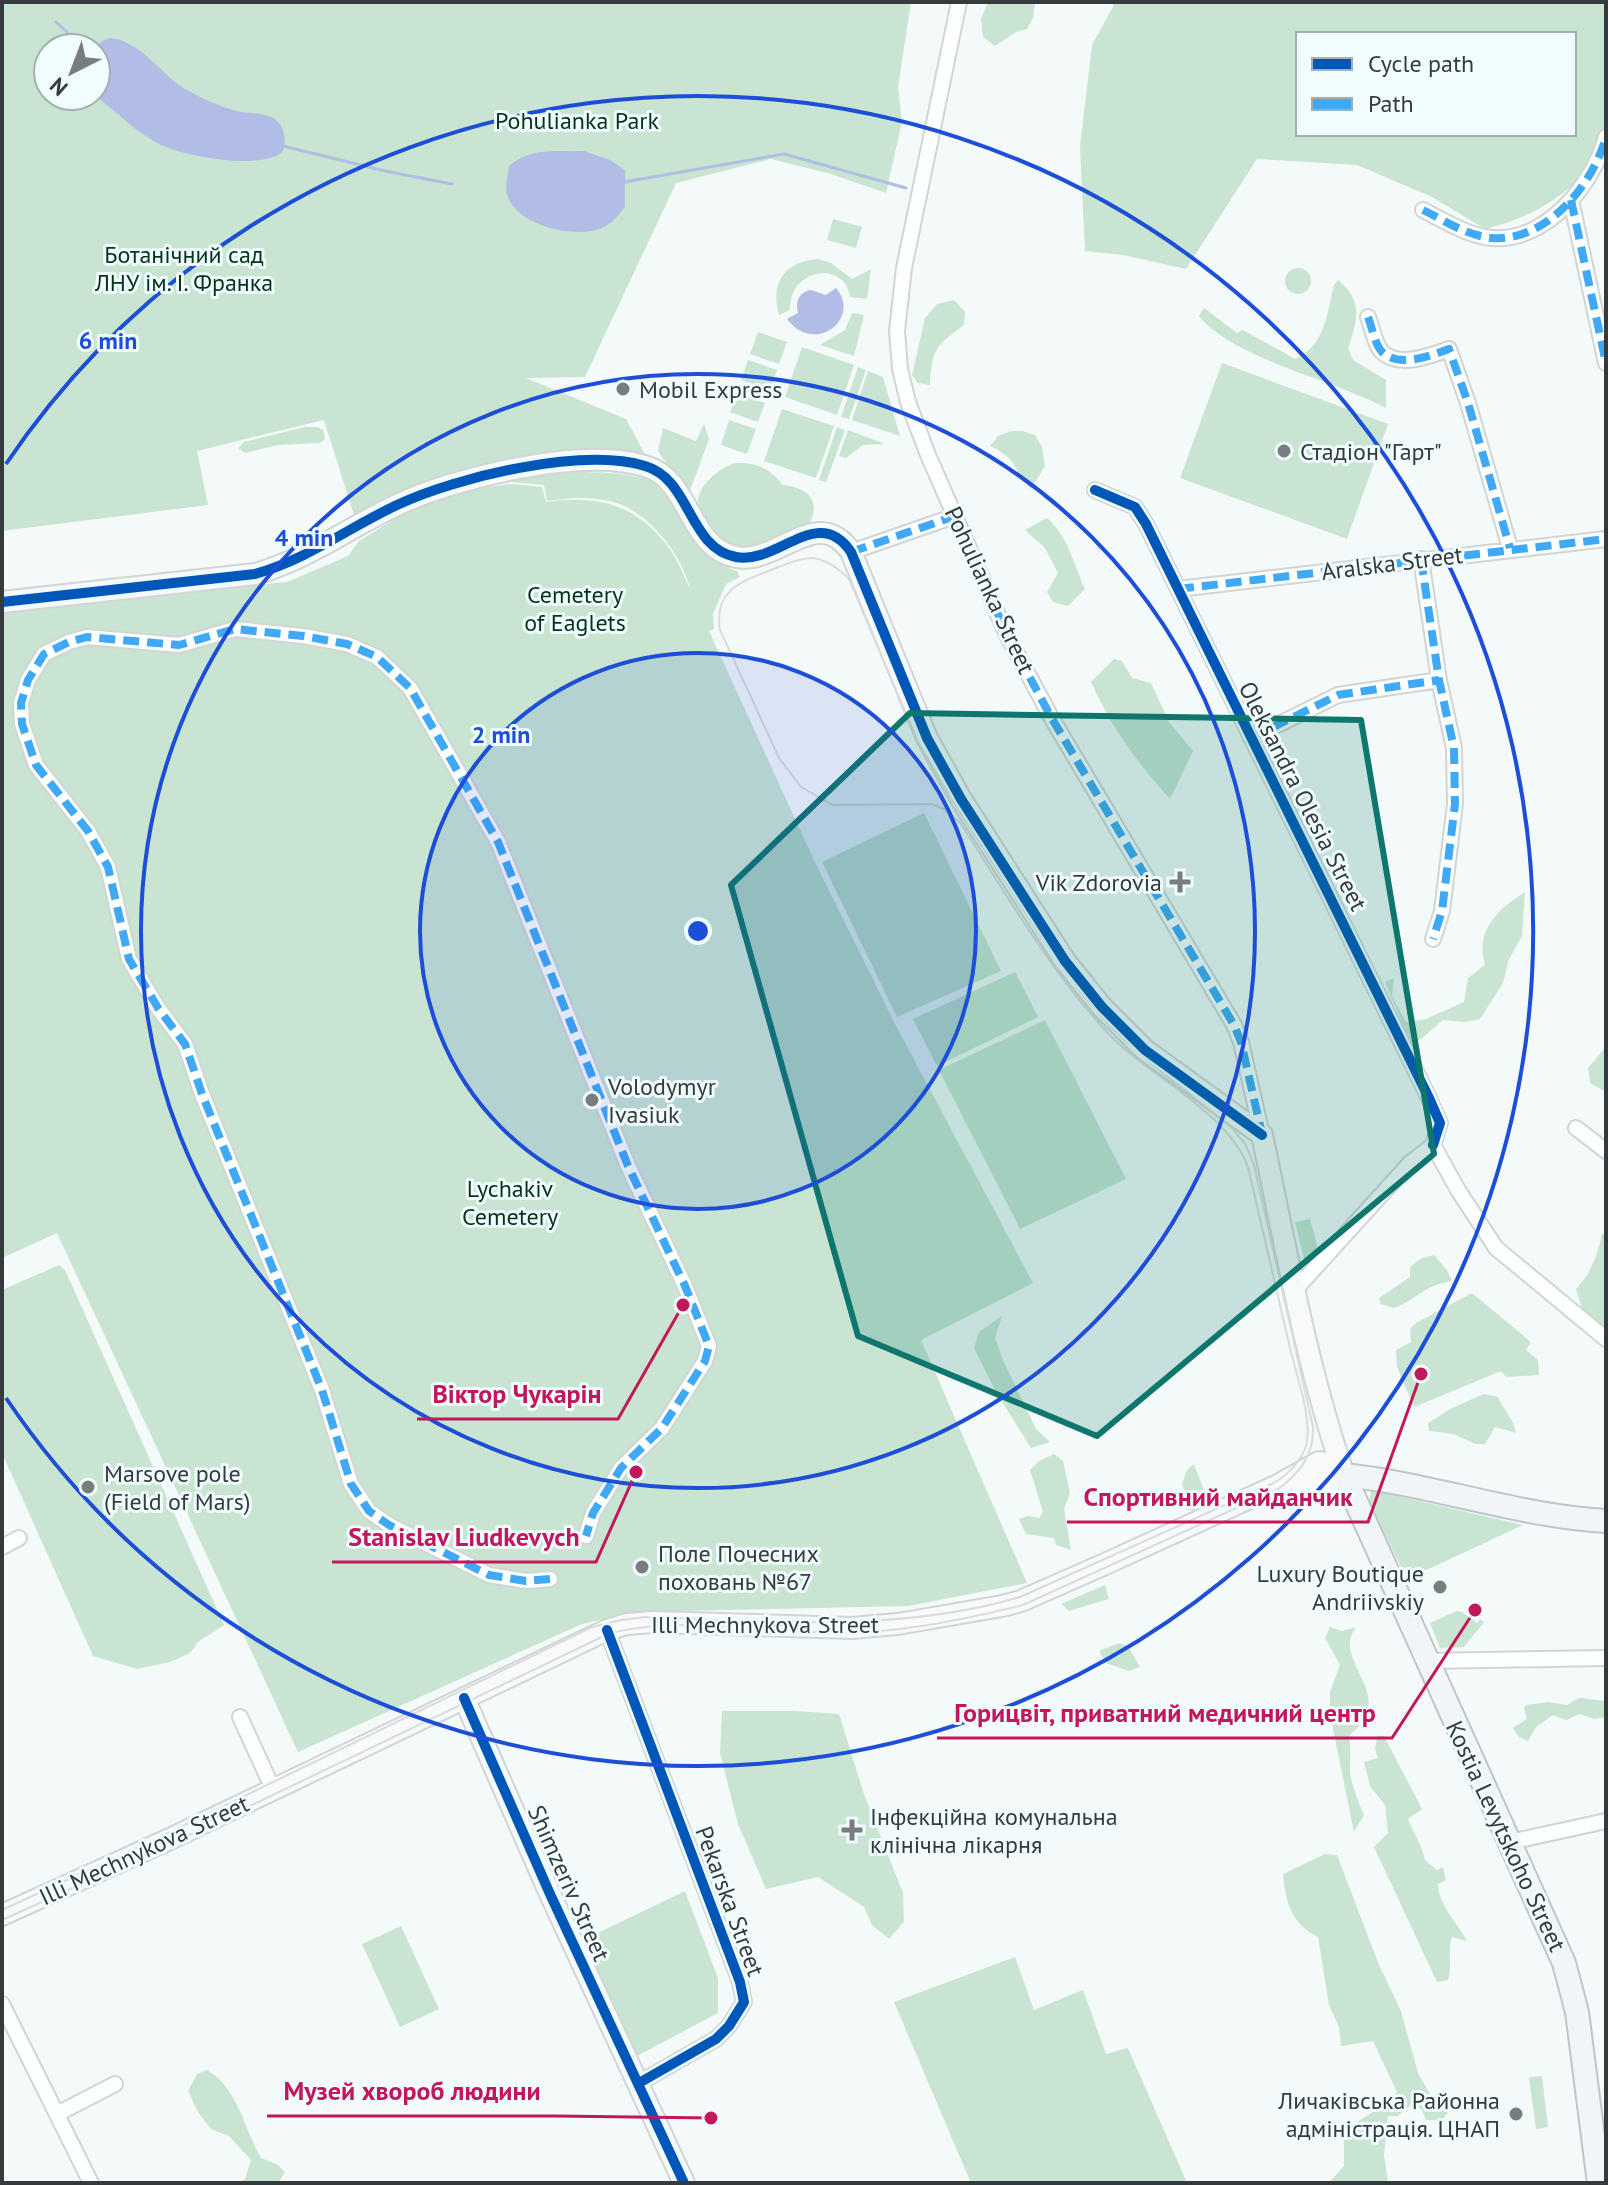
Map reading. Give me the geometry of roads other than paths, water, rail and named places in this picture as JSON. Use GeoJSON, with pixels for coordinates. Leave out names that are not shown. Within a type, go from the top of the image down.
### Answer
{"type":"FeatureCollection","features":[{"type":"Feature","properties":{"kind":"main road"},"geometry":{"type":"LineString","coordinates":[[1344,1475],[1375,1478],[1528,1512],[1606,1521]]}},
{"type":"Feature","properties":{"kind":"main road","name":"Kostia Levytskoho Street"},"geometry":{"type":"LineString","coordinates":[[1344,1475],[1572,1986],[1599,2183]]}},
{"type":"Feature","properties":{"kind":"street","name":"Pohulianka Street"},"geometry":{"type":"LineString","coordinates":[[959,2],[904,268],[897,331],[900,369],[908,402],[1007,635],[1051,717],[1234,1025],[1241,1042],[1262,1135]]}},
{"type":"Feature","properties":{"kind":"street"},"geometry":{"type":"LineString","coordinates":[[1423,210],[1460,229],[1490,238],[1506,238],[1530,231],[1548,222],[1571,200],[1590,172],[1606,137]]}},
{"type":"Feature","properties":{"kind":"street"},"geometry":{"type":"LineString","coordinates":[[1571,200],[1606,363]]}},
{"type":"Feature","properties":{"kind":"street"},"geometry":{"type":"LineString","coordinates":[[1368,317],[1380,351],[1392,358],[1406,361],[1449,349],[1510,548]]}},
{"type":"Feature","properties":{"kind":"street"},"geometry":{"type":"LineString","coordinates":[[2,602],[255,574],[288,564],[412,499],[470,478],[555,462],[616,461],[653,469],[670,482],[706,539],[718,551],[733,557],[752,558],[815,533],[829,532],[842,540],[851,552],[927,738],[961,799],[1065,961],[1102,1007],[1145,1050],[1262,1135]]}},
{"type":"Feature","properties":{"kind":"street","name":"Oleksandra Olesia Street"},"geometry":{"type":"LineString","coordinates":[[1095,490],[1135,507],[1146,524],[1433,1106],[1440,1123],[1433,1145]]}},
{"type":"Feature","properties":{"kind":"street"},"geometry":{"type":"LineString","coordinates":[[851,552],[955,516]]}},
{"type":"Feature","properties":{"kind":"street","name":"Aralska Street"},"geometry":{"type":"LineString","coordinates":[[1178,589],[1606,539]]}},
{"type":"Feature","properties":{"kind":"street"},"geometry":{"type":"LineString","coordinates":[[1421,559],[1439,680],[1454,748],[1455,804],[1442,911],[1433,939]]}},
{"type":"Feature","properties":{"kind":"street"},"geometry":{"type":"LineString","coordinates":[[550,1579],[526,1581],[489,1575],[389,1525],[369,1511],[351,1484],[322,1390],[207,1107],[185,1044],[158,1008],[129,959],[108,867],[88,831],[36,765],[22,724],[21,703],[28,680],[44,654],[87,637],[179,645],[235,629],[347,644],[377,657],[410,688],[498,842],[628,1166],[685,1286],[709,1346],[705,1361],[662,1428],[621,1468],[593,1513],[586,1536]]}},
{"type":"Feature","properties":{"kind":"street"},"geometry":{"type":"LineString","coordinates":[[1251,738],[1338,695],[1439,680]]}},
{"type":"Feature","properties":{"kind":"street"},"geometry":{"type":"LineString","coordinates":[[1576,1128],[1606,1151]]}},
{"type":"Feature","properties":{"kind":"street","name":"Kostia Levytskoho Street"},"geometry":{"type":"LineString","coordinates":[[1262,1135],[1295,1290],[1330,1433],[1344,1475]]}},
{"type":"Feature","properties":{"kind":"street"},"geometry":{"type":"LineString","coordinates":[[1295,1290],[1410,1163],[1433,1145],[1496,1248],[1606,1339]]}},
{"type":"Feature","properties":{"kind":"street","name":"Illi Mechnykova Street"},"geometry":{"type":"LineString","coordinates":[[2,1915],[607,1630],[627,1624],[653,1622],[852,1628],[898,1624],[1002,1606],[1035,1595],[1278,1485],[1319,1462],[1331,1465],[1344,1475]]}},
{"type":"Feature","properties":{"kind":"street"},"geometry":{"type":"LineString","coordinates":[[2,1547],[19,1538]]}},
{"type":"Feature","properties":{"kind":"street","name":"Pekarska Street"},"geometry":{"type":"LineString","coordinates":[[607,1630],[740,1982],[744,2002],[729,2026],[716,2039],[639,2083]]}},
{"type":"Feature","properties":{"kind":"street"},"geometry":{"type":"LineString","coordinates":[[1427,1661],[1606,1658]]}},
{"type":"Feature","properties":{"kind":"street","name":"Shimzeriv Street"},"geometry":{"type":"LineString","coordinates":[[464,1698],[550,1894],[639,2083]]}},
{"type":"Feature","properties":{"kind":"street"},"geometry":{"type":"LineString","coordinates":[[240,1717],[273,1789]]}},
{"type":"Feature","properties":{"kind":"street"},"geometry":{"type":"LineString","coordinates":[[1510,1842],[1606,1821]]}},
{"type":"Feature","properties":{"kind":"street"},"geometry":{"type":"LineString","coordinates":[[2,2004],[91,2183]]}},
{"type":"Feature","properties":{"kind":"street"},"geometry":{"type":"LineString","coordinates":[[639,2083],[684,2183]]}},
{"type":"Feature","properties":{"kind":"street"},"geometry":{"type":"LineString","coordinates":[[57,2114],[115,2084]]}},
{"type":"Feature","properties":{"kind":"water"},"geometry":{"type":"Polygon","coordinates":[[[112,38],[132,45],[178,84],[198,96],[233,110],[275,119],[281,126],[284,144],[282,152],[271,158],[222,160],[161,145],[112,109],[112,38]]]}},
{"type":"Feature","properties":{"kind":"water"},"geometry":{"type":"Polygon","coordinates":[[[584,151],[610,160],[625,170],[625,207],[609,224],[585,232],[559,230],[533,222],[514,207],[506,190],[509,166],[535,153],[584,151]]]}},
{"type":"Feature","properties":{"kind":"water"},"geometry":{"type":"Polygon","coordinates":[[[836,288],[843,299],[843,311],[832,329],[810,334],[798,330],[787,319],[798,313],[798,301],[803,293],[811,290],[826,295],[836,288]]]}},
{"type":"Feature","properties":{"kind":"waterway"},"geometry":{"type":"LineString","coordinates":[[56,22],[67,32]]}},
{"type":"Feature","properties":{"kind":"waterway"},"geometry":{"type":"LineString","coordinates":[[283,146],[452,184]]}},
{"type":"Feature","properties":{"kind":"waterway"},"geometry":{"type":"LineString","coordinates":[[624,182],[784,154],[906,188]]}},
{"type":"Feature","properties":{"kind":"tram line"},"geometry":{"type":"LineString","coordinates":[[2,1910],[152,1841],[592,1627],[645,1617],[786,1622],[881,1620],[928,1616],[1020,1597],[1274,1483],[1289,1472],[1301,1457],[1308,1435],[1303,1397],[1248,1167],[1237,1146],[1204,1110],[1121,1046],[1104,1029],[1046,955],[961,824],[948,811],[932,804],[833,805],[801,787],[779,758],[720,630],[721,604],[726,595],[742,582],[793,562],[812,558],[832,565],[849,579],[918,742],[1040,935],[1083,995],[1111,1027],[1232,1128],[1246,1145],[1254,1165],[1313,1427],[1311,1446],[1304,1462],[1278,1489],[1023,1605],[886,1631],[841,1633],[693,1625],[635,1628],[608,1634],[177,1841],[2,1920]]}},
{"type":"Feature","properties":{"kind":"place","name":"Mobil Express"},"geometry":{"type":"Point","coordinates":[623,389]}},
{"type":"Feature","properties":{"kind":"place","name":"Стадіон \"Гарт\""},"geometry":{"type":"Point","coordinates":[1284,451]}},
{"type":"Feature","properties":{"kind":"place","name":"Vik Zdorovia"},"geometry":{"type":"Point","coordinates":[1180,882]}},
{"type":"Feature","properties":{"kind":"place","name":"Volodymyr Ivasiuk"},"geometry":{"type":"Point","coordinates":[592,1100]}},
{"type":"Feature","properties":{"kind":"place","name":"Віктор Чукарін"},"geometry":{"type":"Point","coordinates":[683,1305]}},
{"type":"Feature","properties":{"kind":"place","name":"Спортивний майданчик"},"geometry":{"type":"Point","coordinates":[1421,1374]}},
{"type":"Feature","properties":{"kind":"place","name":"Stanislav Liudkevych"},"geometry":{"type":"Point","coordinates":[636,1472]}},
{"type":"Feature","properties":{"kind":"place","name":"Marsove pole (Field of Mars)"},"geometry":{"type":"Point","coordinates":[88,1487]}},
{"type":"Feature","properties":{"kind":"place","name":"Поле Почесних поховань №67"},"geometry":{"type":"Point","coordinates":[642,1567]}},
{"type":"Feature","properties":{"kind":"place","name":"Luxury Boutique Andriivskiy"},"geometry":{"type":"Point","coordinates":[1440,1587]}},
{"type":"Feature","properties":{"kind":"place","name":"Горицвіт, приватний медичний центр"},"geometry":{"type":"Point","coordinates":[1475,1610]}},
{"type":"Feature","properties":{"kind":"place","name":"Інфекційна комунальна клінічна лікарня"},"geometry":{"type":"Point","coordinates":[852,1830]}},
{"type":"Feature","properties":{"kind":"place","name":"Личаківська Районна адміністрація. ЦНАП"},"geometry":{"type":"Point","coordinates":[1516,2114]}},
{"type":"Feature","properties":{"kind":"place","name":"Музей хвороб людини"},"geometry":{"type":"Point","coordinates":[711,2118]}},
{"type":"Feature","properties":{"kind":"park label","name":"Pohulianka Park"},"geometry":{"type":"Point","coordinates":[577,120]}},
{"type":"Feature","properties":{"kind":"park label","name":"Ботанічний сад ЛНУ ім. І. Франка"},"geometry":{"type":"Point","coordinates":[184,268]}},
{"type":"Feature","properties":{"kind":"park label","name":"Cemetery of Eaglets"},"geometry":{"type":"Point","coordinates":[575,608]}},
{"type":"Feature","properties":{"kind":"park label","name":"Lychakiv Cemetery"},"geometry":{"type":"Point","coordinates":[510,1202]}}]}
